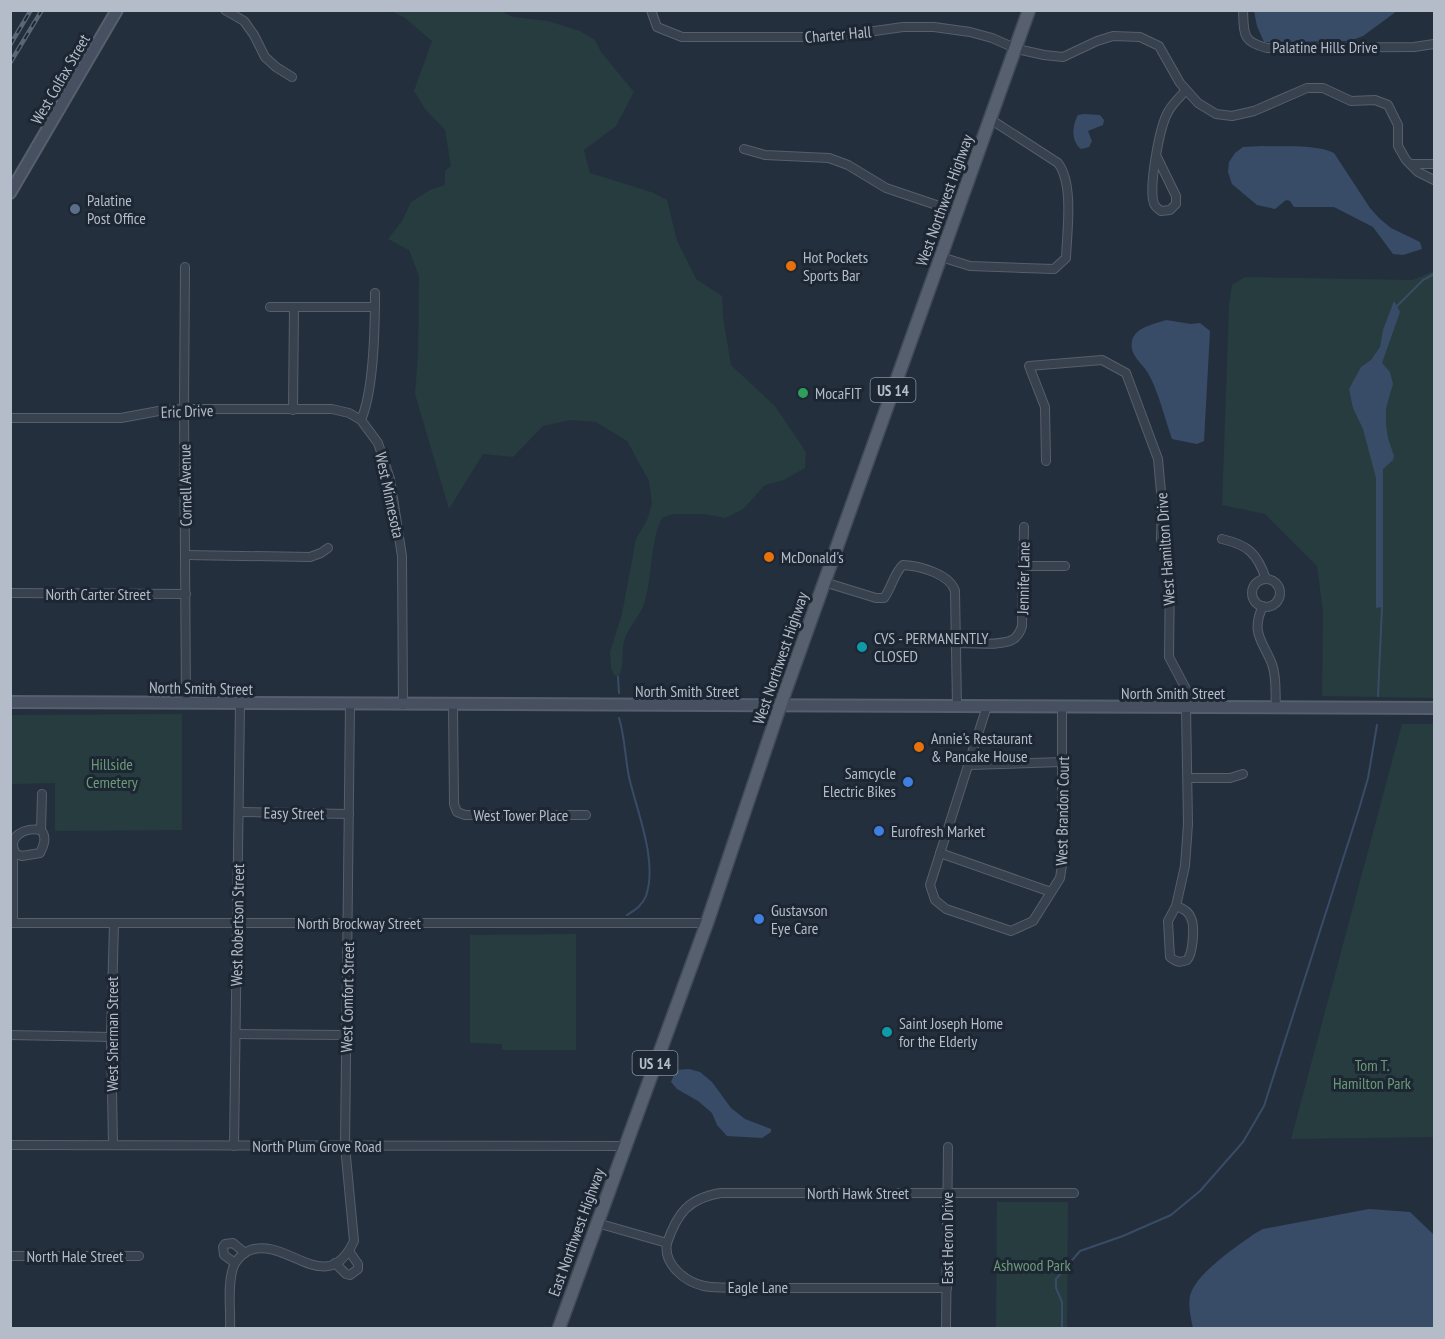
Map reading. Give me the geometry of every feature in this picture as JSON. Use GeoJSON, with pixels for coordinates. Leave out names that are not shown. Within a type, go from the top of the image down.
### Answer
{"type":"FeatureCollection","features":[{"type":"Feature","properties":{"kind":"main road","name":"West Northwest Highway"},"geometry":{"type":"LineString","coordinates":[[624,1146],[707,923],[780,706],[1017,49],[1029,10]]}},
{"type":"Feature","properties":{"kind":"main road","name":"East Northwest Highway"},"geometry":{"type":"LineString","coordinates":[[559,1329],[624,1146]]}},
{"type":"Feature","properties":{"kind":"street","name":"West Colfax Street"},"geometry":{"type":"LineString","coordinates":[[10,193],[117,10]]}},
{"type":"Feature","properties":{"kind":"street"},"geometry":{"type":"LineString","coordinates":[[225,10],[243,21],[254,35],[265,57],[292,77]]}},
{"type":"Feature","properties":{"kind":"street","name":"Charter Hall"},"geometry":{"type":"LineString","coordinates":[[651,10],[657,27],[682,37],[831,37],[903,27],[934,27],[970,32],[992,38],[1017,49],[1063,57],[1113,36],[1140,37],[1159,46],[1180,83],[1207,110],[1216,114],[1232,116],[1254,111],[1307,88],[1323,88],[1351,101],[1376,99],[1388,105],[1398,125],[1398,146],[1411,164]]}},
{"type":"Feature","properties":{"kind":"street","name":"Palatine Hills Drive"},"geometry":{"type":"LineString","coordinates":[[1243,10],[1245,35],[1253,44],[1267,48],[1414,47],[1434,44]]}},
{"type":"Feature","properties":{"kind":"street"},"geometry":{"type":"LineString","coordinates":[[1156,156],[1176,196],[1176,204],[1170,210],[1161,211],[1155,207],[1153,168],[1156,156],[1167,113],[1186,90]]}},
{"type":"Feature","properties":{"kind":"street"},"geometry":{"type":"LineString","coordinates":[[941,257],[970,266],[1054,269],[1066,258],[1067,184],[1065,171],[1058,163],[990,119]]}},
{"type":"Feature","properties":{"kind":"street"},"geometry":{"type":"LineString","coordinates":[[744,149],[765,155],[829,158],[848,165],[886,188],[957,212]]}},
{"type":"Feature","properties":{"kind":"street"},"geometry":{"type":"LineString","coordinates":[[1411,164],[1434,164]]}},
{"type":"Feature","properties":{"kind":"street"},"geometry":{"type":"LineString","coordinates":[[1411,164],[1418,172],[1434,180]]}},
{"type":"Feature","properties":{"kind":"street","name":"Cornell Avenue"},"geometry":{"type":"LineString","coordinates":[[185,267],[186,703]]}},
{"type":"Feature","properties":{"kind":"street"},"geometry":{"type":"LineString","coordinates":[[361,420],[367,406],[375,293]]}},
{"type":"Feature","properties":{"kind":"street"},"geometry":{"type":"LineString","coordinates":[[270,307],[375,307]]}},
{"type":"Feature","properties":{"kind":"street"},"geometry":{"type":"LineString","coordinates":[[293,410],[294,307]]}},
{"type":"Feature","properties":{"kind":"street","name":"West Hamilton Drive"},"geometry":{"type":"LineString","coordinates":[[1046,462],[1045,407],[1029,366],[1102,360],[1125,374],[1158,459],[1162,503],[1161,539],[1170,571],[1169,657],[1185,689],[1188,778],[1185,866],[1176,906],[1168,921],[1170,957],[1181,962],[1187,960],[1192,951],[1192,919],[1189,914],[1176,906]]}},
{"type":"Feature","properties":{"kind":"street","name":"Eric Drive"},"geometry":{"type":"LineString","coordinates":[[10,418],[121,418],[184,408],[332,409],[349,413],[361,420]]}},
{"type":"Feature","properties":{"kind":"street","name":"West Minnesota"},"geometry":{"type":"LineString","coordinates":[[361,420],[378,444],[390,479],[402,556],[403,705]]}},
{"type":"Feature","properties":{"kind":"street","name":"Jennifer Lane"},"geometry":{"type":"LineString","coordinates":[[956,643],[1002,643],[1014,639],[1023,626],[1024,527]]}},
{"type":"Feature","properties":{"kind":"street"},"geometry":{"type":"LineString","coordinates":[[1222,538],[1239,543],[1252,552],[1261,565],[1266,579]]}},
{"type":"Feature","properties":{"kind":"street"},"geometry":{"type":"LineString","coordinates":[[186,555],[310,556],[328,548]]}},
{"type":"Feature","properties":{"kind":"street"},"geometry":{"type":"LineString","coordinates":[[824,582],[876,598],[884,598],[898,570],[903,565],[910,565],[947,579],[953,584],[957,706]]}},
{"type":"Feature","properties":{"kind":"street"},"geometry":{"type":"LineString","coordinates":[[1023,566],[1065,566]]}},
{"type":"Feature","properties":{"kind":"street"},"geometry":{"type":"LineString","coordinates":[[1266,579],[1274,581],[1278,584],[1280,597],[1274,605],[1263,606],[1254,599],[1252,591],[1257,582],[1266,579]]}},
{"type":"Feature","properties":{"kind":"street","name":"North Carter Street"},"geometry":{"type":"LineString","coordinates":[[10,593],[186,594]]}},
{"type":"Feature","properties":{"kind":"street"},"geometry":{"type":"LineString","coordinates":[[1263,606],[1257,629],[1259,641],[1272,663],[1276,707]]}},
{"type":"Feature","properties":{"kind":"street","name":"North Smith Street"},"geometry":{"type":"LineString","coordinates":[[10,702],[1434,708]]}},
{"type":"Feature","properties":{"kind":"street","name":"West Robertson Street"},"geometry":{"type":"LineString","coordinates":[[234,1146],[240,704]]}},
{"type":"Feature","properties":{"kind":"street","name":"West Comfort Street"},"geometry":{"type":"LineString","coordinates":[[335,1263],[346,1274],[354,1273],[358,1269],[358,1264],[349,1251],[354,1241],[354,1234],[345,1146],[350,705]]}},
{"type":"Feature","properties":{"kind":"street","name":"West Tower Place"},"geometry":{"type":"LineString","coordinates":[[453,705],[454,804],[457,812],[465,815],[586,815]]}},
{"type":"Feature","properties":{"kind":"street","name":"West Brandon Court"},"geometry":{"type":"LineString","coordinates":[[987,706],[930,885],[935,900],[946,909],[1011,931],[1033,921],[1060,878],[1062,865],[1062,707]]}},
{"type":"Feature","properties":{"kind":"street"},"geometry":{"type":"LineString","coordinates":[[969,765],[1062,762]]}},
{"type":"Feature","properties":{"kind":"street"},"geometry":{"type":"LineString","coordinates":[[1188,778],[1230,778],[1243,774]]}},
{"type":"Feature","properties":{"kind":"street"},"geometry":{"type":"LineString","coordinates":[[41,830],[24,830],[16,834],[13,850],[16,854],[21,856],[40,853],[44,845],[45,834],[41,830],[42,794]]}},
{"type":"Feature","properties":{"kind":"street","name":"Easy Street"},"geometry":{"type":"LineString","coordinates":[[239,812],[349,814]]}},
{"type":"Feature","properties":{"kind":"street"},"geometry":{"type":"LineString","coordinates":[[12,923],[13,858],[16,854]]}},
{"type":"Feature","properties":{"kind":"street"},"geometry":{"type":"LineString","coordinates":[[940,854],[1051,892]]}},
{"type":"Feature","properties":{"kind":"street","name":"North Brockway Street"},"geometry":{"type":"LineString","coordinates":[[12,923],[707,923]]}},
{"type":"Feature","properties":{"kind":"street","name":"West Sherman Street"},"geometry":{"type":"LineString","coordinates":[[113,1145],[111,1037],[114,923]]}},
{"type":"Feature","properties":{"kind":"street"},"geometry":{"type":"LineString","coordinates":[[237,1034],[346,1035]]}},
{"type":"Feature","properties":{"kind":"street"},"geometry":{"type":"LineString","coordinates":[[10,1035],[111,1037]]}},
{"type":"Feature","properties":{"kind":"street","name":"North Plum Grove Road"},"geometry":{"type":"LineString","coordinates":[[10,1145],[624,1146]]}},
{"type":"Feature","properties":{"kind":"street","name":"East Heron Drive"},"geometry":{"type":"LineString","coordinates":[[946,1329],[948,1147]]}},
{"type":"Feature","properties":{"kind":"street","name":"North Hawk Street"},"geometry":{"type":"LineString","coordinates":[[667,1243],[673,1226],[688,1205],[711,1195],[1074,1193]]}},
{"type":"Feature","properties":{"kind":"street"},"geometry":{"type":"LineString","coordinates":[[597,1223],[667,1243]]}},
{"type":"Feature","properties":{"kind":"street"},"geometry":{"type":"LineString","coordinates":[[235,1263],[224,1255],[225,1244],[233,1243],[246,1253]]}},
{"type":"Feature","properties":{"kind":"street","name":"Eagle Lane"},"geometry":{"type":"LineString","coordinates":[[667,1243],[666,1253],[672,1265],[684,1277],[703,1286],[947,1288]]}},
{"type":"Feature","properties":{"kind":"street"},"geometry":{"type":"LineString","coordinates":[[230,1329],[231,1275],[235,1263],[246,1253],[263,1249],[282,1252],[318,1267],[331,1266],[349,1251]]}},
{"type":"Feature","properties":{"kind":"street","name":"North Hale Street"},"geometry":{"type":"LineString","coordinates":[[10,1256],[139,1256]]}},
{"type":"Feature","properties":{"kind":"green space"},"geometry":{"type":"Polygon","coordinates":[[[391,11],[501,11],[513,17],[548,21],[580,31],[595,40],[601,52],[634,92],[616,126],[584,150],[590,173],[651,192],[667,200],[677,241],[696,279],[722,296],[731,365],[775,406],[806,452],[805,468],[784,480],[765,485],[743,509],[725,518],[705,514],[673,514],[662,518],[655,539],[644,604],[624,641],[621,670],[618,677],[614,675],[611,668],[610,652],[622,614],[636,539],[647,520],[652,504],[649,481],[627,441],[596,422],[571,420],[543,426],[513,457],[483,454],[449,509],[415,394],[419,276],[409,250],[388,239],[402,221],[411,202],[430,190],[445,185],[445,171],[451,166],[445,130],[425,109],[414,91],[432,41],[405,18],[391,11]]]}},
{"type":"Feature","properties":{"kind":"green space"},"geometry":{"type":"Polygon","coordinates":[[[1434,271],[1434,698],[1322,696],[1323,612],[1317,566],[1265,514],[1222,505],[1229,305],[1232,285],[1245,277],[1413,280],[1434,271]]]}},
{"type":"Feature","properties":{"kind":"green space","name":"Hillside Cemetery"},"geometry":{"type":"Polygon","coordinates":[[[182,714],[182,830],[55,831],[55,783],[11,784],[11,715],[182,714]]]}},
{"type":"Feature","properties":{"kind":"green space","name":"Tom T. Hamilton Park"},"geometry":{"type":"Polygon","coordinates":[[[1402,724],[1434,724],[1434,1137],[1291,1139],[1402,724]]]}},
{"type":"Feature","properties":{"kind":"green space"},"geometry":{"type":"Polygon","coordinates":[[[576,934],[576,1050],[502,1050],[502,1044],[470,1043],[470,935],[576,934]]]}},
{"type":"Feature","properties":{"kind":"green space","name":"Ashwood Park"},"geometry":{"type":"Polygon","coordinates":[[[997,1202],[1068,1202],[1067,1328],[996,1328],[997,1202]]]}},
{"type":"Feature","properties":{"kind":"water"},"geometry":{"type":"Polygon","coordinates":[[[1254,10],[1397,11],[1363,36],[1350,41],[1264,42],[1257,26],[1254,10]]]}},
{"type":"Feature","properties":{"kind":"water"},"geometry":{"type":"Polygon","coordinates":[[[1078,115],[1100,115],[1104,120],[1103,125],[1088,131],[1092,141],[1089,147],[1081,149],[1075,142],[1074,128],[1078,115]]]}},
{"type":"Feature","properties":{"kind":"water"},"geometry":{"type":"Polygon","coordinates":[[[1243,147],[1309,147],[1334,153],[1370,208],[1380,219],[1391,228],[1420,242],[1422,249],[1403,255],[1393,254],[1373,227],[1334,207],[1294,207],[1290,201],[1286,200],[1275,209],[1257,205],[1232,184],[1228,172],[1229,162],[1235,153],[1243,147]]]}},
{"type":"Feature","properties":{"kind":"water"},"geometry":{"type":"Polygon","coordinates":[[[1394,301],[1400,312],[1382,363],[1390,372],[1393,384],[1386,408],[1386,425],[1394,456],[1393,460],[1382,470],[1382,607],[1376,608],[1376,478],[1349,389],[1361,367],[1371,360],[1380,347],[1383,330],[1394,301]]]}},
{"type":"Feature","properties":{"kind":"water"},"geometry":{"type":"Polygon","coordinates":[[[1166,320],[1200,323],[1210,331],[1204,441],[1197,444],[1172,439],[1152,380],[1132,350],[1132,341],[1137,332],[1166,320]]]}},
{"type":"Feature","properties":{"kind":"water"},"geometry":{"type":"Polygon","coordinates":[[[689,1069],[700,1072],[712,1082],[731,1108],[745,1119],[771,1129],[771,1132],[762,1138],[727,1136],[717,1125],[712,1113],[698,1101],[677,1089],[671,1082],[676,1070],[689,1069]]]}},
{"type":"Feature","properties":{"kind":"water"},"geometry":{"type":"Polygon","coordinates":[[[1369,1209],[1410,1212],[1433,1234],[1434,1328],[1193,1328],[1189,1304],[1193,1288],[1217,1262],[1254,1234],[1263,1229],[1369,1209]]]}},
{"type":"Feature","properties":{"kind":"waterway"},"geometry":{"type":"LineString","coordinates":[[1396,307],[1423,280],[1434,274]]}},
{"type":"Feature","properties":{"kind":"waterway"},"geometry":{"type":"LineString","coordinates":[[1378,696],[1382,607],[1382,470]]}},
{"type":"Feature","properties":{"kind":"waterway"},"geometry":{"type":"LineString","coordinates":[[618,677],[619,693]]}},
{"type":"Feature","properties":{"kind":"waterway"},"geometry":{"type":"LineString","coordinates":[[619,718],[629,777],[645,836],[650,868],[646,896],[638,907],[627,915]]}},
{"type":"Feature","properties":{"kind":"waterway"},"geometry":{"type":"LineString","coordinates":[[1062,1328],[1062,1302],[1056,1288],[1056,1279],[1080,1251],[1123,1236],[1171,1215],[1200,1191],[1243,1142],[1264,1106],[1359,809],[1368,778],[1377,725]]}},
{"type":"Feature","properties":{"kind":"railway"},"geometry":{"type":"LineString","coordinates":[[10,45],[31,10]]}},
{"type":"Feature","properties":{"kind":"railway"},"geometry":{"type":"LineString","coordinates":[[10,63],[42,10]]}},
{"type":"Feature","properties":{"kind":"place","name":"Palatine Post Office"},"geometry":{"type":"Point","coordinates":[75,209]}},
{"type":"Feature","properties":{"kind":"place","name":"Hot Pockets Sports Bar"},"geometry":{"type":"Point","coordinates":[791,266]}},
{"type":"Feature","properties":{"kind":"place","name":"MocaFIT"},"geometry":{"type":"Point","coordinates":[803,393]}},
{"type":"Feature","properties":{"kind":"place","name":"McDonald's"},"geometry":{"type":"Point","coordinates":[769,557]}},
{"type":"Feature","properties":{"kind":"place","name":"CVS - PERMANENTLY CLOSED"},"geometry":{"type":"Point","coordinates":[862,647]}},
{"type":"Feature","properties":{"kind":"place","name":"Annie's Restaurant & Pancake House"},"geometry":{"type":"Point","coordinates":[919,747]}},
{"type":"Feature","properties":{"kind":"place","name":"Samcycle Electric Bikes"},"geometry":{"type":"Point","coordinates":[908,782]}},
{"type":"Feature","properties":{"kind":"place","name":"Eurofresh Market"},"geometry":{"type":"Point","coordinates":[879,831]}},
{"type":"Feature","properties":{"kind":"place","name":"Gustavson Eye Care"},"geometry":{"type":"Point","coordinates":[759,919]}},
{"type":"Feature","properties":{"kind":"place","name":"Saint Joseph Home for the Elderly"},"geometry":{"type":"Point","coordinates":[887,1032]}}]}
